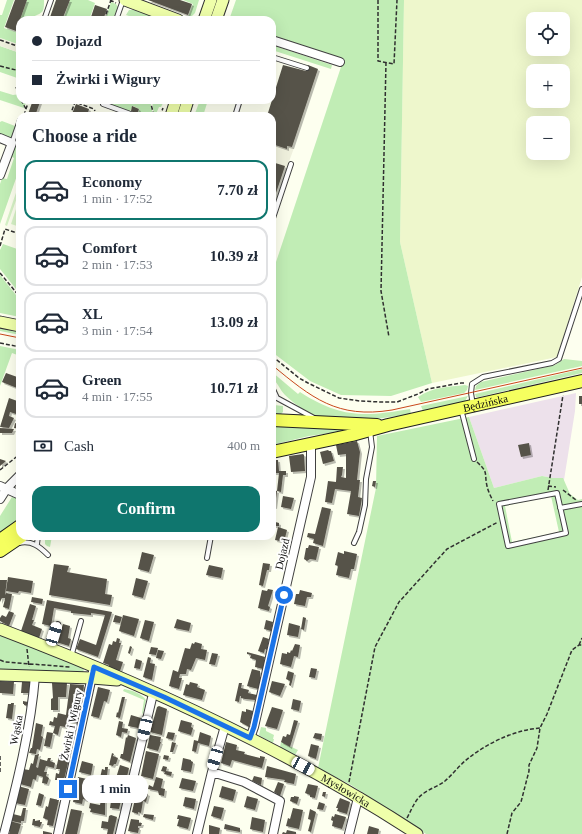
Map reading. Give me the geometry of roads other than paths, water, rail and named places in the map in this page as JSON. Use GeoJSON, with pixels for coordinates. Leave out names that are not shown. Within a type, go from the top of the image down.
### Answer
{"type":"FeatureCollection","features":[{"type":"Feature","properties":{"kind":"main road","name":"Będzińska"},"geometry":{"type":"LineString","coordinates":[[276,451],[370,431],[388,425],[582,381]]}},
{"type":"Feature","properties":{"kind":"main road","name":"Będzińska"},"geometry":{"type":"LineString","coordinates":[[276,420],[388,425]]}},
{"type":"Feature","properties":{"kind":"main road"},"geometry":{"type":"LineString","coordinates":[[2,546],[16,530]]}},
{"type":"Feature","properties":{"kind":"main road"},"geometry":{"type":"LineString","coordinates":[[2,546],[16,539]]}},
{"type":"Feature","properties":{"kind":"street"},"geometry":{"type":"LineString","coordinates":[[124,0],[167,16]]}},
{"type":"Feature","properties":{"kind":"street"},"geometry":{"type":"LineString","coordinates":[[205,16],[211,0]]}},
{"type":"Feature","properties":{"kind":"street"},"geometry":{"type":"LineString","coordinates":[[217,16],[223,0]]}},
{"type":"Feature","properties":{"kind":"street"},"geometry":{"type":"LineString","coordinates":[[276,41],[340,62]]}},
{"type":"Feature","properties":{"kind":"street"},"geometry":{"type":"LineString","coordinates":[[0,138],[12,143],[0,175]]}},
{"type":"Feature","properties":{"kind":"street"},"geometry":{"type":"LineString","coordinates":[[0,322],[16,325]]}},
{"type":"Feature","properties":{"kind":"street","name":"Dojazd"},"geometry":{"type":"LineString","coordinates":[[250,738],[254,727],[311,477],[311,443]]}},
{"type":"Feature","properties":{"kind":"street"},"geometry":{"type":"LineString","coordinates":[[0,499],[3,487],[16,479]]}},
{"type":"Feature","properties":{"kind":"street"},"geometry":{"type":"LineString","coordinates":[[3,487],[16,487]]}},
{"type":"Feature","properties":{"kind":"street"},"geometry":{"type":"LineString","coordinates":[[3,487],[16,493]]}},
{"type":"Feature","properties":{"kind":"street","name":"Mysłowicka"},"geometry":{"type":"LineString","coordinates":[[0,629],[50,648],[72,662],[93,672],[125,680],[155,693],[250,738],[360,798],[417,834]]}},
{"type":"Feature","properties":{"kind":"street"},"geometry":{"type":"LineString","coordinates":[[0,675],[33,676],[93,672]]}},
{"type":"Feature","properties":{"kind":"street","name":"Żwirki i Wigury"},"geometry":{"type":"LineString","coordinates":[[58,834],[93,672]]}},
{"type":"Feature","properties":{"kind":"street","name":"Wąska"},"geometry":{"type":"LineString","coordinates":[[4,834],[34,693],[33,676]]}},
{"type":"Feature","properties":{"kind":"street"},"geometry":{"type":"LineString","coordinates":[[120,834],[152,698],[155,693]]}},
{"type":"Feature","properties":{"kind":"street"},"geometry":{"type":"LineString","coordinates":[[197,834],[225,726]]}},
{"type":"Feature","properties":{"kind":"street"},"geometry":{"type":"LineString","coordinates":[[212,772],[244,782],[280,801],[272,834]]}},
{"type":"Feature","properties":{"kind":"street"},"geometry":{"type":"LineString","coordinates":[[349,834],[357,802],[360,798]]}},
{"type":"Feature","properties":{"kind":"lane"},"geometry":{"type":"LineString","coordinates":[[45,16],[51,0]]}},
{"type":"Feature","properties":{"kind":"lane"},"geometry":{"type":"LineString","coordinates":[[118,16],[124,0]]}},
{"type":"Feature","properties":{"kind":"lane"},"geometry":{"type":"LineString","coordinates":[[276,58],[307,68]]}},
{"type":"Feature","properties":{"kind":"lane"},"geometry":{"type":"LineString","coordinates":[[103,104],[125,112]]}},
{"type":"Feature","properties":{"kind":"lane"},"geometry":{"type":"LineString","coordinates":[[12,143],[16,132]]}},
{"type":"Feature","properties":{"kind":"lane"},"geometry":{"type":"LineString","coordinates":[[276,209],[291,164]]}},
{"type":"Feature","properties":{"kind":"lane"},"geometry":{"type":"LineString","coordinates":[[473,405],[471,393],[472,384],[483,377],[552,363],[559,359],[582,289]]}},
{"type":"Feature","properties":{"kind":"lane"},"geometry":{"type":"LineString","coordinates":[[276,394],[278,398],[321,422]]}},
{"type":"Feature","properties":{"kind":"lane"},"geometry":{"type":"LineString","coordinates":[[461,408],[474,459]]}},
{"type":"Feature","properties":{"kind":"lane"},"geometry":{"type":"LineString","coordinates":[[354,543],[359,532],[366,505],[366,479],[372,447],[372,437],[370,431]]}},
{"type":"Feature","properties":{"kind":"lane"},"geometry":{"type":"LineString","coordinates":[[557,493],[560,508],[566,533],[508,546],[499,504],[557,493]]}},
{"type":"Feature","properties":{"kind":"lane"},"geometry":{"type":"LineString","coordinates":[[560,508],[582,504]]}},
{"type":"Feature","properties":{"kind":"lane"},"geometry":{"type":"LineString","coordinates":[[37,544],[38,540]]}},
{"type":"Feature","properties":{"kind":"lane"},"geometry":{"type":"LineString","coordinates":[[207,558],[210,540]]}},
{"type":"Feature","properties":{"kind":"lane"},"geometry":{"type":"LineString","coordinates":[[2,546],[22,542],[37,544],[48,555]]}},
{"type":"Feature","properties":{"kind":"lane"},"geometry":{"type":"LineString","coordinates":[[72,662],[81,621]]}},
{"type":"Feature","properties":{"kind":"lane"},"geometry":{"type":"LineString","coordinates":[[50,648],[58,624]]}},
{"type":"Feature","properties":{"kind":"tram line"},"geometry":{"type":"LineString","coordinates":[[0,334],[16,337]]}},
{"type":"Feature","properties":{"kind":"tram line"},"geometry":{"type":"LineString","coordinates":[[276,368],[300,387],[326,403],[340,408],[373,412],[392,410],[582,368]]}}]}
